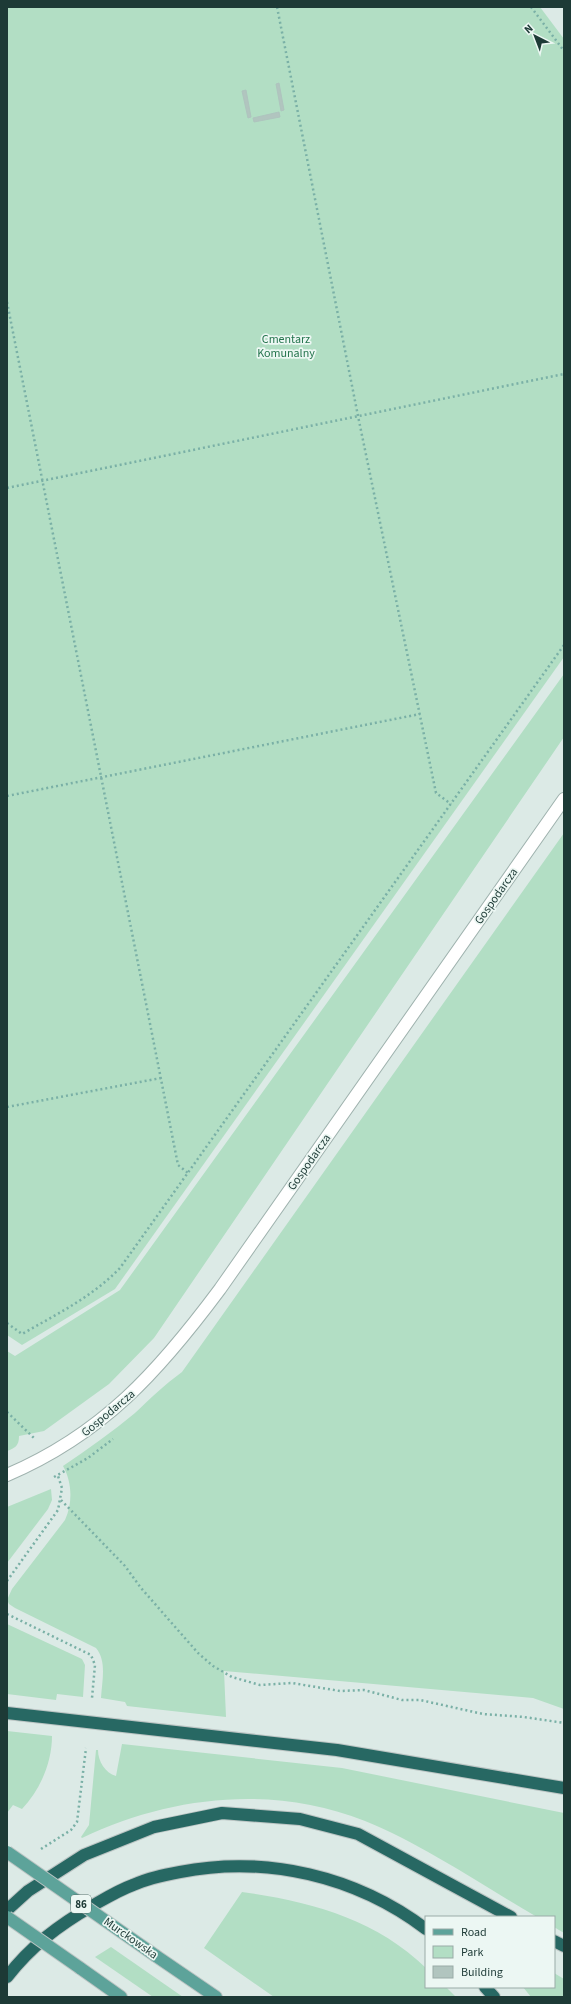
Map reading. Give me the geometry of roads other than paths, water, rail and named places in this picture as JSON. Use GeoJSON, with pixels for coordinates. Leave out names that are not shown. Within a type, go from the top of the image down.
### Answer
{"type":"FeatureCollection","features":[{"type":"Feature","properties":{"kind":"highway"},"geometry":{"type":"LineString","coordinates":[[7,1713],[337,1750],[564,1788]]}},
{"type":"Feature","properties":{"kind":"highway"},"geometry":{"type":"LineString","coordinates":[[7,1910],[28,1891],[84,1855],[154,1827],[222,1813],[300,1819],[358,1834],[509,1916]]}},
{"type":"Feature","properties":{"kind":"highway"},"geometry":{"type":"LineString","coordinates":[[7,1977],[41,1939],[104,1899],[133,1884],[149,1879],[207,1867],[246,1865],[306,1873],[336,1882],[382,1900],[425,1928]]}},
{"type":"Feature","properties":{"kind":"highway"},"geometry":{"type":"LineString","coordinates":[[555,1942],[564,1946]]}},
{"type":"Feature","properties":{"kind":"highway"},"geometry":{"type":"LineString","coordinates":[[486,1988],[494,1997]]}},
{"type":"Feature","properties":{"kind":"main road","name":"Murckowska"},"geometry":{"type":"LineString","coordinates":[[7,1852],[216,1997]]}},
{"type":"Feature","properties":{"kind":"main road"},"geometry":{"type":"LineString","coordinates":[[7,1917],[121,1997]]}},
{"type":"Feature","properties":{"kind":"street","name":"Gospodarcza"},"geometry":{"type":"LineString","coordinates":[[7,1475],[56,1452],[96,1425],[142,1385],[177,1346],[220,1289],[564,799]]}},
{"type":"Feature","properties":{"kind":"park label","name":"Cmentarz Komunalny"},"geometry":{"type":"Point","coordinates":[286,346]}}]}
